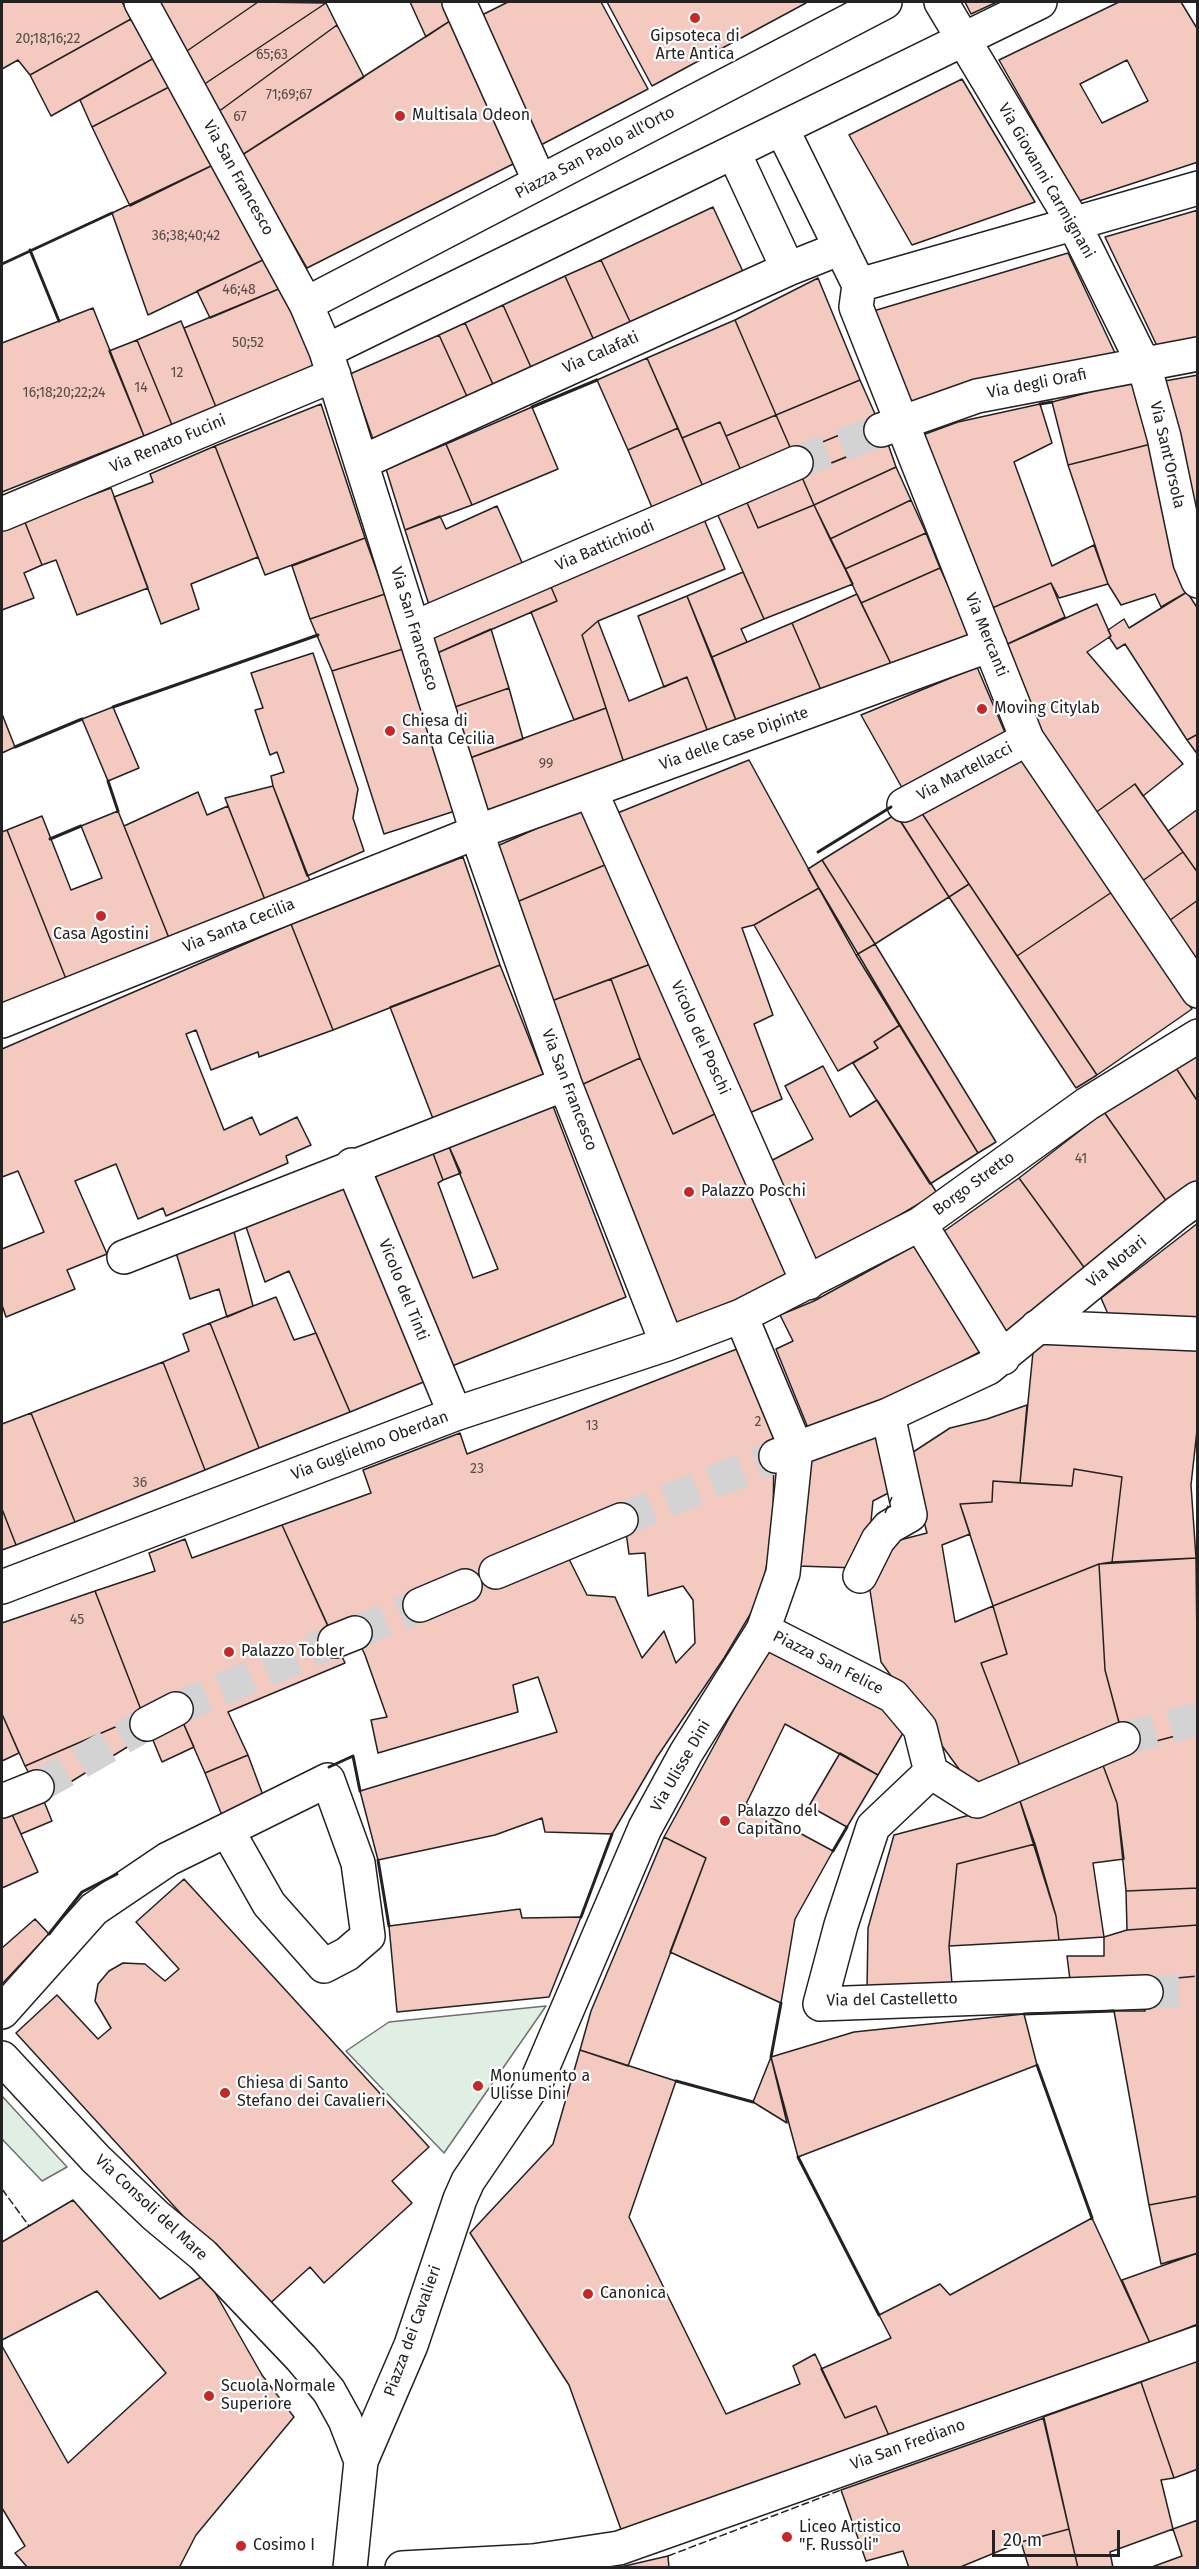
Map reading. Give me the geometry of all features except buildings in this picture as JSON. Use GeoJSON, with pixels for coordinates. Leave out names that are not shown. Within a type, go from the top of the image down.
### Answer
{"type":"FeatureCollection","features":[{"type":"Feature","properties":{"kind":"street","name":"Via San Francesco"},"geometry":{"type":"LineString","coordinates":[[141,2],[306,304],[330,363],[477,832],[565,1084],[667,1344]]}},
{"type":"Feature","properties":{"kind":"street"},"geometry":{"type":"LineString","coordinates":[[459,2],[540,182]]}},
{"type":"Feature","properties":{"kind":"street","name":"Piazza San Paolo all'Orto"},"geometry":{"type":"LineString","coordinates":[[306,304],[885,2]]}},
{"type":"Feature","properties":{"kind":"street","name":"Via Giovanni Carmignani"},"geometry":{"type":"LineString","coordinates":[[941,2],[961,39],[1074,224],[1144,365]]}},
{"type":"Feature","properties":{"kind":"street"},"geometry":{"type":"LineString","coordinates":[[330,363],[734,153],[1040,2]]}},
{"type":"Feature","properties":{"kind":"street"},"geometry":{"type":"LineString","coordinates":[[782,129],[841,248]]}},
{"type":"Feature","properties":{"kind":"street"},"geometry":{"type":"LineString","coordinates":[[734,153],[788,269]]}},
{"type":"Feature","properties":{"kind":"street"},"geometry":{"type":"LineString","coordinates":[[859,285],[1197,188]]}},
{"type":"Feature","properties":{"kind":"street","name":"Via Calafati"},"geometry":{"type":"LineString","coordinates":[[362,462],[788,269],[841,248]]}},
{"type":"Feature","properties":{"kind":"street","name":"Via Mercanti"},"geometry":{"type":"LineString","coordinates":[[841,248],[859,285],[856,307],[890,426],[990,645],[1027,739],[1197,991]]}},
{"type":"Feature","properties":{"kind":"street","name":"Via degli Orafi"},"geometry":{"type":"LineString","coordinates":[[890,426],[977,396],[1197,354]]}},
{"type":"Feature","properties":{"kind":"street","name":"Via Renato Fucini"},"geometry":{"type":"LineString","coordinates":[[2,514],[330,363]]}},
{"type":"Feature","properties":{"kind":"street","name":"Via Sant'Orsola"},"geometry":{"type":"LineString","coordinates":[[1144,365],[1164,437],[1190,562],[1197,581]]}},
{"type":"Feature","properties":{"kind":"street","name":"Via Battichiodi"},"geometry":{"type":"LineString","coordinates":[[414,628],[796,463]]}},
{"type":"Feature","properties":{"kind":"street","name":"Via delle Case Dipinte"},"geometry":{"type":"LineString","coordinates":[[477,832],[990,645]]}},
{"type":"Feature","properties":{"kind":"street","name":"Via Martellacci"},"geometry":{"type":"LineString","coordinates":[[904,805],[1027,739]]}},
{"type":"Feature","properties":{"kind":"street","name":"Vicolo del Poschi"},"geometry":{"type":"LineString","coordinates":[[591,792],[808,1283]]}},
{"type":"Feature","properties":{"kind":"street","name":"Via Santa Cecilia"},"geometry":{"type":"LineString","coordinates":[[2,1021],[477,832]]}},
{"type":"Feature","properties":{"kind":"street","name":"Borgo Stretto"},"geometry":{"type":"LineString","coordinates":[[741,1316],[920,1224],[1087,1104],[1197,1036]]}},
{"type":"Feature","properties":{"kind":"street"},"geometry":{"type":"LineString","coordinates":[[124,1257],[352,1165],[565,1084]]}},
{"type":"Feature","properties":{"kind":"street","name":"Vicolo del Tinti"},"geometry":{"type":"LineString","coordinates":[[352,1165],[455,1414]]}},
{"type":"Feature","properties":{"kind":"street","name":"Via Notari"},"geometry":{"type":"LineString","coordinates":[[785,1453],[888,1415],[988,1368],[1197,1198]]}},
{"type":"Feature","properties":{"kind":"street"},"geometry":{"type":"LineString","coordinates":[[920,1224],[1003,1358]]}},
{"type":"Feature","properties":{"kind":"street","name":"Via Guglielmo Oberdan"},"geometry":{"type":"LineString","coordinates":[[2,1587],[455,1414],[667,1344],[741,1316]]}},
{"type":"Feature","properties":{"kind":"street","name":"Via Ulisse Dini"},"geometry":{"type":"LineString","coordinates":[[460,2199],[468,2181],[538,2078],[645,1828],[686,1753],[763,1630],[783,1573],[785,1453],[741,1316]]}},
{"type":"Feature","properties":{"kind":"street"},"geometry":{"type":"LineString","coordinates":[[1037,1327],[1197,1334]]}},
{"type":"Feature","properties":{"kind":"street"},"geometry":{"type":"LineString","coordinates":[[860,1576],[878,1540],[889,1527],[910,1515],[888,1415]]}},
{"type":"Feature","properties":{"kind":"street"},"geometry":{"type":"LineString","coordinates":[[496,1572],[621,1520]]}},
{"type":"Feature","properties":{"kind":"street"},"geometry":{"type":"LineString","coordinates":[[420,1605],[465,1586]]}},
{"type":"Feature","properties":{"kind":"street","name":"Piazza San Felice"},"geometry":{"type":"LineString","coordinates":[[763,1630],[893,1696],[920,1728],[931,1772]]}},
{"type":"Feature","properties":{"kind":"street"},"geometry":{"type":"LineString","coordinates":[[147,1724],[177,1709]]}},
{"type":"Feature","properties":{"kind":"street"},"geometry":{"type":"LineString","coordinates":[[931,1772],[976,1801],[1123,1739]]}},
{"type":"Feature","properties":{"kind":"street","name":"Via del Castelletto"},"geometry":{"type":"LineString","coordinates":[[931,1772],[873,1827],[841,1925],[820,2004],[1146,1992]]}},
{"type":"Feature","properties":{"kind":"street"},"geometry":{"type":"LineString","coordinates":[[2,2012],[94,1909],[168,1858],[328,1780],[358,1863],[368,1936],[347,1954],[324,1966],[268,1904],[227,1830]]}},
{"type":"Feature","properties":{"kind":"street"},"geometry":{"type":"LineString","coordinates":[[2,1800],[37,1787]]}},
{"type":"Feature","properties":{"kind":"street","name":"Via Consoli del Mare"},"geometry":{"type":"LineString","coordinates":[[2,2058],[96,2159],[156,2216],[202,2255],[301,2358]]}},
{"type":"Feature","properties":{"kind":"street","name":"Piazza dei Cavalieri"},"geometry":{"type":"LineString","coordinates":[[350,2568],[361,2461],[411,2345],[460,2199]]}},
{"type":"Feature","properties":{"kind":"street","name":"Via San Frediano"},"geometry":{"type":"LineString","coordinates":[[402,2568],[534,2561],[619,2548],[1197,2343]]}},
{"type":"Feature","properties":{"kind":"street","name":"Piazza dei Cavalieri"},"geometry":{"type":"LineString","coordinates":[[301,2358],[329,2391],[345,2420],[361,2461]]}},
{"type":"Feature","properties":{"kind":"green space"},"geometry":{"type":"Polygon","coordinates":[[[546,2006],[444,2153],[346,2051],[389,2022],[546,2006]]]}},
{"type":"Feature","properties":{"kind":"green space"},"geometry":{"type":"Polygon","coordinates":[[[2,2096],[67,2167],[42,2181],[2,2139],[2,2096]]]}},
{"type":"Feature","properties":{"kind":"tunnel"},"geometry":{"type":"LineString","coordinates":[[796,463],[881,430]]}},
{"type":"Feature","properties":{"kind":"tunnel"},"geometry":{"type":"LineString","coordinates":[[621,1520],[774,1457]]}},
{"type":"Feature","properties":{"kind":"tunnel"},"geometry":{"type":"LineString","coordinates":[[355,1633],[420,1605]]}},
{"type":"Feature","properties":{"kind":"tunnel"},"geometry":{"type":"LineString","coordinates":[[176,1709],[335,1641]]}},
{"type":"Feature","properties":{"kind":"tunnel"},"geometry":{"type":"LineString","coordinates":[[1123,1739],[1198,1719]]}},
{"type":"Feature","properties":{"kind":"tunnel"},"geometry":{"type":"LineString","coordinates":[[37,1787],[147,1724]]}},
{"type":"Feature","properties":{"kind":"tunnel"},"geometry":{"type":"LineString","coordinates":[[1146,1992],[1198,1991]]}},
{"type":"Feature","properties":{"kind":"fence"},"geometry":{"type":"LineString","coordinates":[[885,1513],[892,1497]]}},
{"type":"Feature","properties":{"kind":"fence"},"geometry":{"type":"LineString","coordinates":[[2,2189],[29,2226]]}},
{"type":"Feature","properties":{"kind":"fence"},"geometry":{"type":"LineString","coordinates":[[668,2556],[841,2490]]}},
{"type":"Feature","properties":{"kind":"wall"},"geometry":{"type":"LineString","coordinates":[[2,264],[112,213]]}},
{"type":"Feature","properties":{"kind":"wall"},"geometry":{"type":"LineString","coordinates":[[30,250],[59,321]]}},
{"type":"Feature","properties":{"kind":"wall"},"geometry":{"type":"LineString","coordinates":[[532,407],[597,380]]}},
{"type":"Feature","properties":{"kind":"wall"},"geometry":{"type":"LineString","coordinates":[[1040,404],[1052,402]]}},
{"type":"Feature","properties":{"kind":"wall"},"geometry":{"type":"LineString","coordinates":[[113,707],[318,635]]}},
{"type":"Feature","properties":{"kind":"wall"},"geometry":{"type":"LineString","coordinates":[[15,747],[82,719]]}},
{"type":"Feature","properties":{"kind":"wall"},"geometry":{"type":"LineString","coordinates":[[108,781],[118,811]]}},
{"type":"Feature","properties":{"kind":"wall"},"geometry":{"type":"LineString","coordinates":[[818,852],[891,807]]}},
{"type":"Feature","properties":{"kind":"wall"},"geometry":{"type":"LineString","coordinates":[[50,839],[81,826]]}},
{"type":"Feature","properties":{"kind":"wall"},"geometry":{"type":"LineString","coordinates":[[329,1767],[353,1756],[360,1791]]}},
{"type":"Feature","properties":{"kind":"wall"},"geometry":{"type":"LineString","coordinates":[[833,1851],[847,1827]]}},
{"type":"Feature","properties":{"kind":"wall"},"geometry":{"type":"LineString","coordinates":[[581,1917],[612,1834]]}},
{"type":"Feature","properties":{"kind":"wall"},"geometry":{"type":"LineString","coordinates":[[378,1860],[389,1926]]}},
{"type":"Feature","properties":{"kind":"wall"},"geometry":{"type":"LineString","coordinates":[[49,1934],[82,1892],[117,1874]]}},
{"type":"Feature","properties":{"kind":"wall"},"geometry":{"type":"LineString","coordinates":[[771,2057],[781,2003]]}},
{"type":"Feature","properties":{"kind":"wall"},"geometry":{"type":"LineString","coordinates":[[1024,2014],[1114,2011]]}},
{"type":"Feature","properties":{"kind":"wall"},"geometry":{"type":"LineString","coordinates":[[1037,2065],[1092,2218]]}},
{"type":"Feature","properties":{"kind":"wall"},"geometry":{"type":"LineString","coordinates":[[676,2081],[753,2102]]}},
{"type":"Feature","properties":{"kind":"wall"},"geometry":{"type":"LineString","coordinates":[[798,2157],[879,2315]]}},
{"type":"Feature","properties":{"kind":"place","name":"Gipsoteca di Arte Antica"},"geometry":{"type":"Point","coordinates":[695,18]}},
{"type":"Feature","properties":{"kind":"place","name":"Multisala Odeon"},"geometry":{"type":"Point","coordinates":[400,116]}},
{"type":"Feature","properties":{"kind":"place","name":"Moving Citylab"},"geometry":{"type":"Point","coordinates":[982,709]}},
{"type":"Feature","properties":{"kind":"place","name":"Chiesa di Santa Cecilia"},"geometry":{"type":"Point","coordinates":[390,731]}},
{"type":"Feature","properties":{"kind":"place","name":"Casa Agostini"},"geometry":{"type":"Point","coordinates":[101,916]}},
{"type":"Feature","properties":{"kind":"place","name":"Palazzo Poschi"},"geometry":{"type":"Point","coordinates":[689,1192]}},
{"type":"Feature","properties":{"kind":"place","name":"Palazzo Tobler"},"geometry":{"type":"Point","coordinates":[229,1652]}},
{"type":"Feature","properties":{"kind":"place","name":"Palazzo del Capitano"},"geometry":{"type":"Point","coordinates":[725,1821]}},
{"type":"Feature","properties":{"kind":"place","name":"Monumento a Ulisse Dini"},"geometry":{"type":"Point","coordinates":[478,2086]}},
{"type":"Feature","properties":{"kind":"place","name":"Chiesa di Santo Stefano dei Cavalieri"},"geometry":{"type":"Point","coordinates":[225,2093]}},
{"type":"Feature","properties":{"kind":"place","name":"Canonica"},"geometry":{"type":"Point","coordinates":[588,2294]}},
{"type":"Feature","properties":{"kind":"place","name":"Scuola Normale Superiore"},"geometry":{"type":"Point","coordinates":[209,2396]}},
{"type":"Feature","properties":{"kind":"place","name":"Liceo Artistico \"F. Russoli\""},"geometry":{"type":"Point","coordinates":[787,2537]}},
{"type":"Feature","properties":{"kind":"place","name":"Cosimo I"},"geometry":{"type":"Point","coordinates":[241,2546]}}]}
